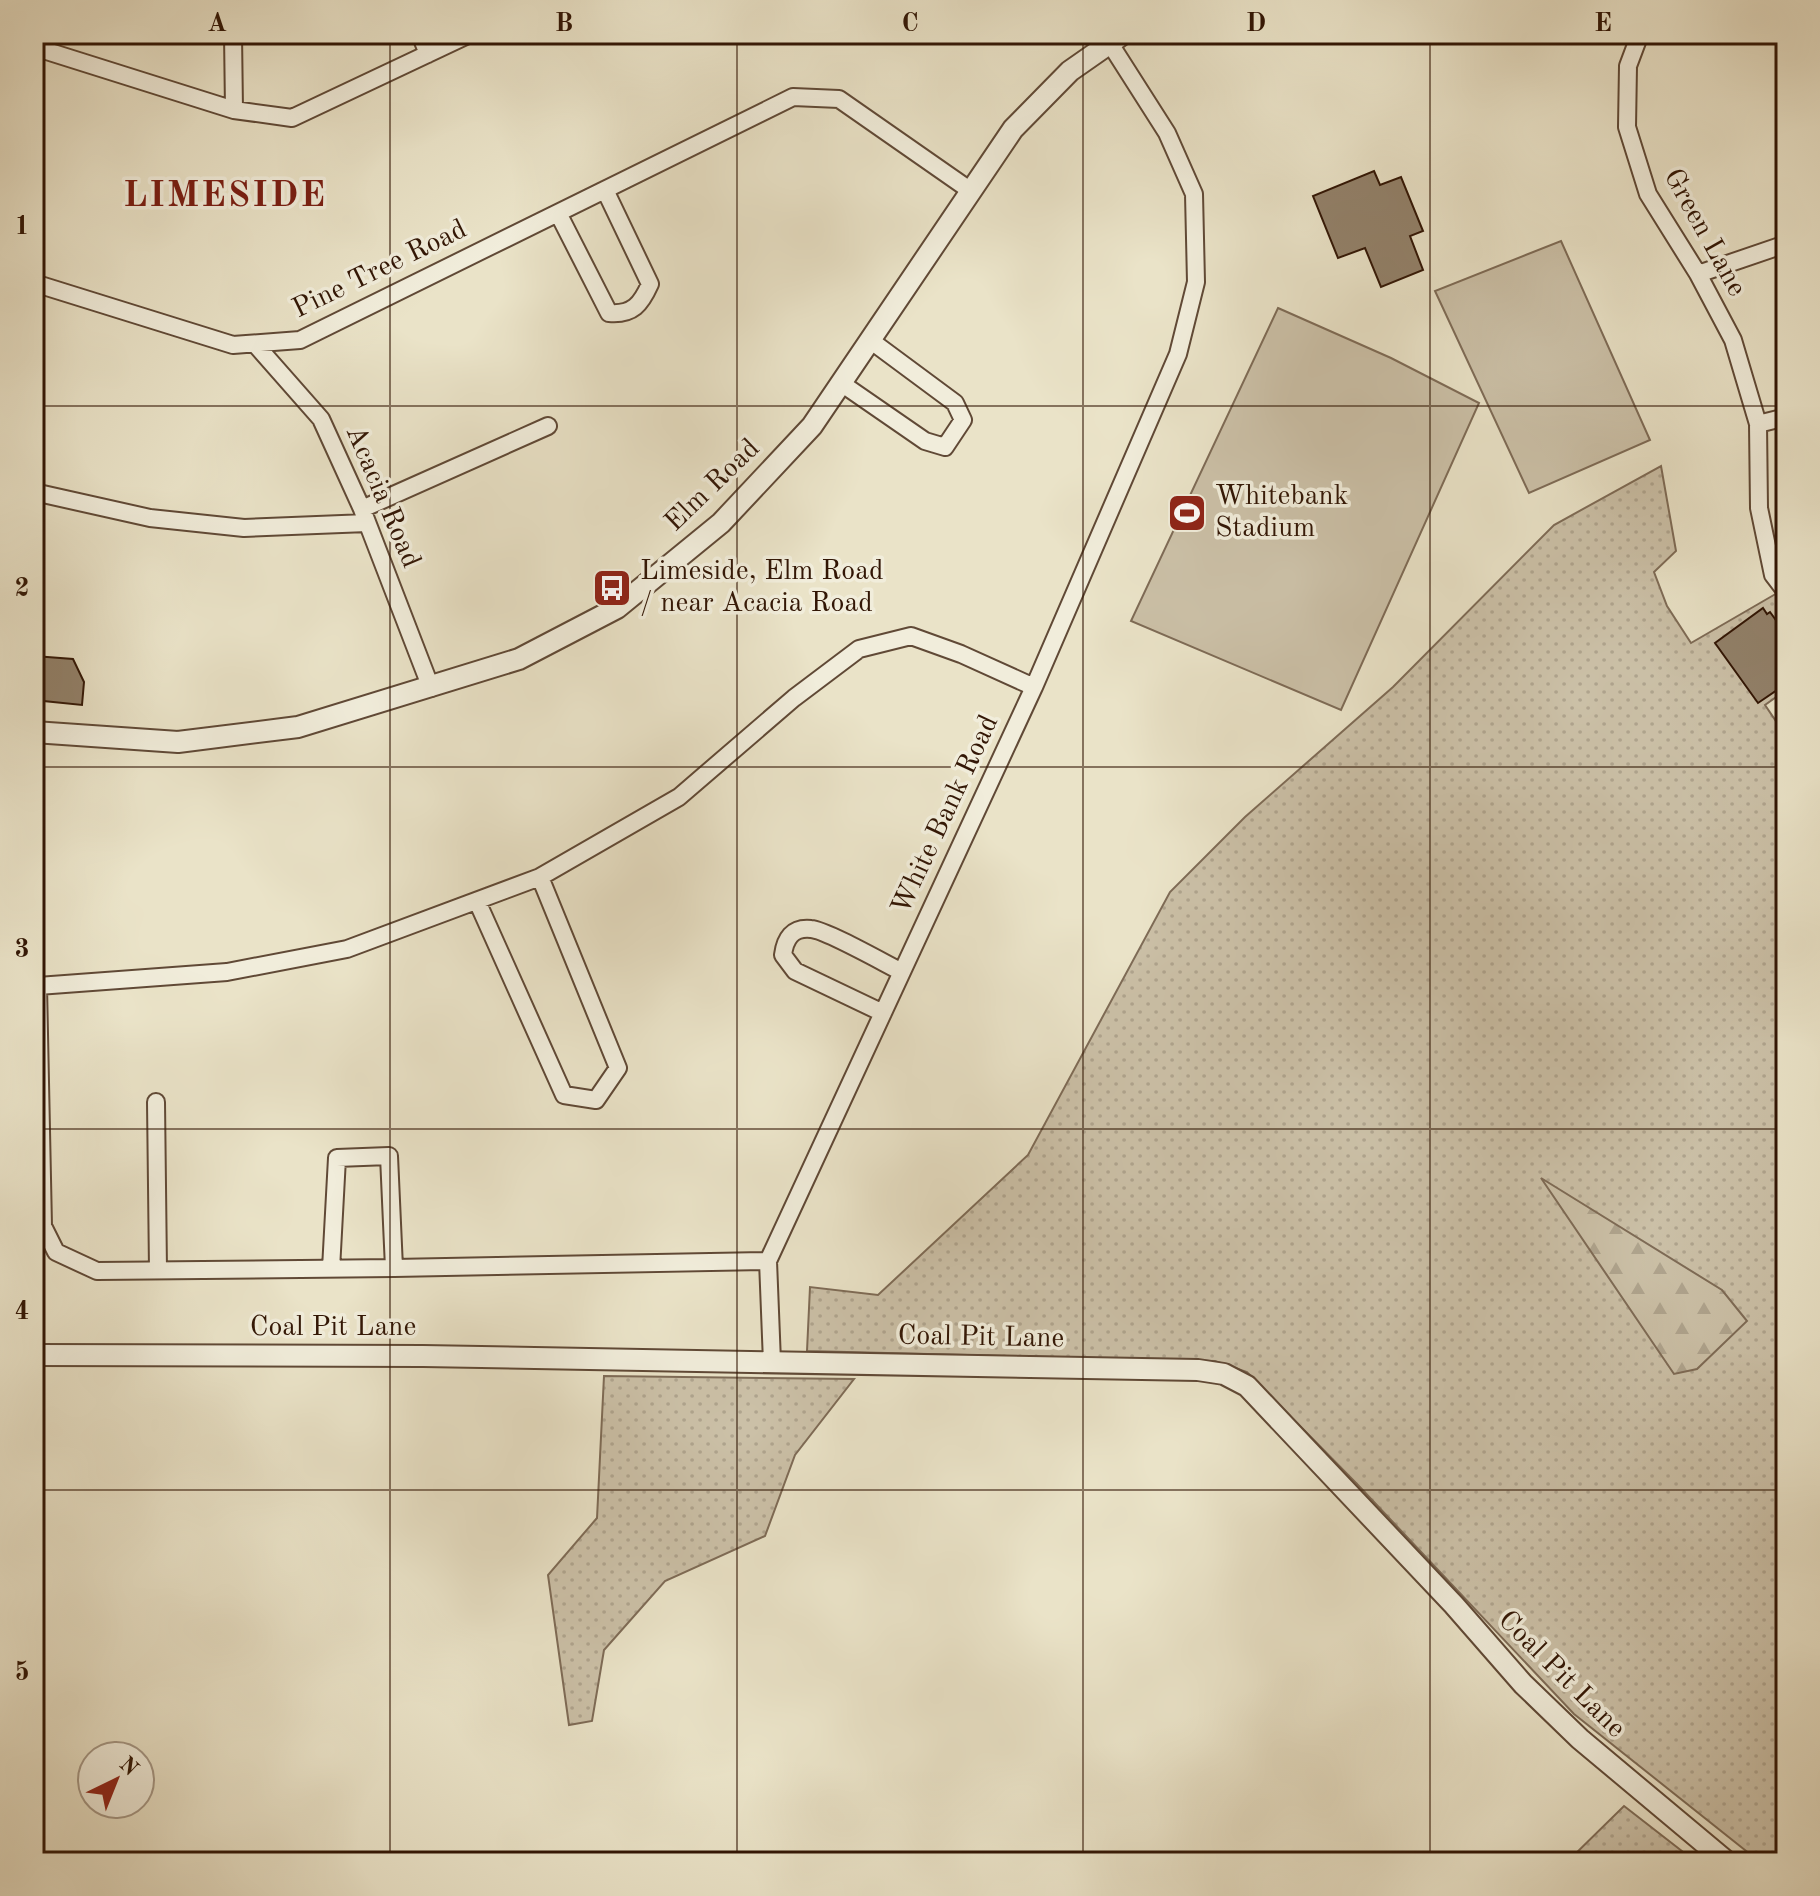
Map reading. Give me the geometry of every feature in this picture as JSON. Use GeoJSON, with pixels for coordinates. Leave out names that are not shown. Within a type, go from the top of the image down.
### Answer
{"type":"FeatureCollection","features":[{"type":"Feature","properties":{"kind":"street"},"geometry":{"type":"LineString","coordinates":[[233,34],[234,110]]}},
{"type":"Feature","properties":{"kind":"street"},"geometry":{"type":"LineString","coordinates":[[420,34],[428,54]]}},
{"type":"Feature","properties":{"kind":"street"},"geometry":{"type":"LineString","coordinates":[[34,47],[234,110],[292,118],[470,34]]}},
{"type":"Feature","properties":{"kind":"street","name":"Green Lane"},"geometry":{"type":"LineString","coordinates":[[1640,34],[1628,66],[1627,127],[1648,194],[1698,274],[1733,340],[1758,424],[1759,508],[1773,575],[1786,592]]}},
{"type":"Feature","properties":{"kind":"street","name":"Elm Road"},"geometry":{"type":"LineString","coordinates":[[34,732],[178,742],[298,727],[519,659],[617,608],[721,523],[812,426],[1013,129],[1070,71],[1116,38]]}},
{"type":"Feature","properties":{"kind":"street","name":"White Bank Road"},"geometry":{"type":"LineString","coordinates":[[768,1261],[1034,687],[1178,354],[1196,282],[1194,194],[1167,133],[1116,38]]}},
{"type":"Feature","properties":{"kind":"street","name":"Pine Tree Road"},"geometry":{"type":"LineString","coordinates":[[34,283],[233,345],[300,340],[793,97],[839,99],[971,191]]}},
{"type":"Feature","properties":{"kind":"street"},"geometry":{"type":"LineString","coordinates":[[558,213],[609,313],[624,314],[643,301],[650,284],[605,190]]}},
{"type":"Feature","properties":{"kind":"street"},"geometry":{"type":"LineString","coordinates":[[1698,274],[1786,244]]}},
{"type":"Feature","properties":{"kind":"street"},"geometry":{"type":"LineString","coordinates":[[841,383],[925,441],[945,447],[963,420],[955,403],[870,340]]}},
{"type":"Feature","properties":{"kind":"street","name":"Acacia Road"},"geometry":{"type":"LineString","coordinates":[[255,344],[321,419],[364,516],[431,688]]}},
{"type":"Feature","properties":{"kind":"street"},"geometry":{"type":"LineString","coordinates":[[1758,424],[1786,417]]}},
{"type":"Feature","properties":{"kind":"street"},"geometry":{"type":"LineString","coordinates":[[34,492],[150,518],[244,528],[364,516],[548,426]]}},
{"type":"Feature","properties":{"kind":"street"},"geometry":{"type":"LineString","coordinates":[[772,1362],[768,1261],[97,1271],[56,1252],[43,1226],[36,981],[227,972],[347,949],[540,877],[679,797],[794,698],[859,649],[911,636],[961,654],[1034,687]]}},
{"type":"Feature","properties":{"kind":"street"},"geometry":{"type":"LineString","coordinates":[[477,901],[564,1095],[596,1100],[618,1068],[540,877]]}},
{"type":"Feature","properties":{"kind":"street"},"geometry":{"type":"LineString","coordinates":[[883,1013],[795,971],[783,955],[784,942],[791,934],[814,929],[902,972]]}},
{"type":"Feature","properties":{"kind":"street"},"geometry":{"type":"LineString","coordinates":[[156,1102],[158,1270]]}},
{"type":"Feature","properties":{"kind":"street"},"geometry":{"type":"LineString","coordinates":[[331,1269],[337,1158],[389,1156],[394,1268]]}},
{"type":"Feature","properties":{"kind":"street","name":"Coal Pit Lane"},"geometry":{"type":"LineString","coordinates":[[34,1355],[423,1356],[1198,1370],[1224,1374],[1247,1386],[1454,1605],[1523,1684],[1580,1739],[1727,1862]]}},
{"type":"Feature","properties":{"kind":"green space"},"geometry":{"type":"Polygon","coordinates":[[[1561,241],[1650,440],[1529,493],[1435,291],[1561,241]]]}},
{"type":"Feature","properties":{"kind":"green space"},"geometry":{"type":"Polygon","coordinates":[[[1278,308],[1391,358],[1479,403],[1341,710],[1131,621],[1278,308]]]}},
{"type":"Feature","properties":{"kind":"green space"},"geometry":{"type":"Polygon","coordinates":[[[1661,466],[1676,551],[1654,572],[1667,606],[1691,643],[1779,592],[1786,603],[1786,690],[1765,705],[1786,736],[1786,1862],[1760,1862],[1574,1714],[1247,1372],[1215,1361],[807,1351],[810,1287],[878,1295],[1028,1155],[1170,892],[1245,817],[1393,687],[1554,525],[1661,466]]]}},
{"type":"Feature","properties":{"kind":"green space"},"geometry":{"type":"Polygon","coordinates":[[[1541,1178],[1722,1290],[1747,1321],[1697,1369],[1674,1374],[1541,1178]]]}},
{"type":"Feature","properties":{"kind":"green space"},"geometry":{"type":"Polygon","coordinates":[[[604,1376],[854,1379],[795,1455],[765,1536],[665,1581],[604,1650],[592,1721],[569,1725],[548,1575],[597,1518],[604,1376]]]}},
{"type":"Feature","properties":{"kind":"green space"},"geometry":{"type":"Polygon","coordinates":[[[1624,1806],[1696,1862],[1567,1862],[1624,1806]]]}},
{"type":"Feature","properties":{"kind":"building"},"geometry":{"type":"Polygon","coordinates":[[[1374,171],[1380,185],[1401,177],[1423,231],[1410,236],[1423,270],[1381,287],[1365,248],[1338,258],[1313,196],[1374,171]]]}},
{"type":"Feature","properties":{"kind":"building"},"geometry":{"type":"Polygon","coordinates":[[[1763,608],[1767,614],[1770,612],[1786,634],[1786,684],[1758,703],[1715,643],[1763,608]]]}},
{"type":"Feature","properties":{"kind":"building"},"geometry":{"type":"Polygon","coordinates":[[[34,656],[73,659],[84,682],[82,705],[34,700],[34,656]]]}},
{"type":"Feature","properties":{"kind":"place","name":"Whitebank Stadium"},"geometry":{"type":"Point","coordinates":[1187,513]}},
{"type":"Feature","properties":{"kind":"place","name":"Limeside, Elm Road / near Acacia Road"},"geometry":{"type":"Point","coordinates":[612,588]}},
{"type":"Feature","properties":{"kind":"district","name":"LIMESIDE"},"geometry":{"type":"Point","coordinates":[225,197]}}]}
